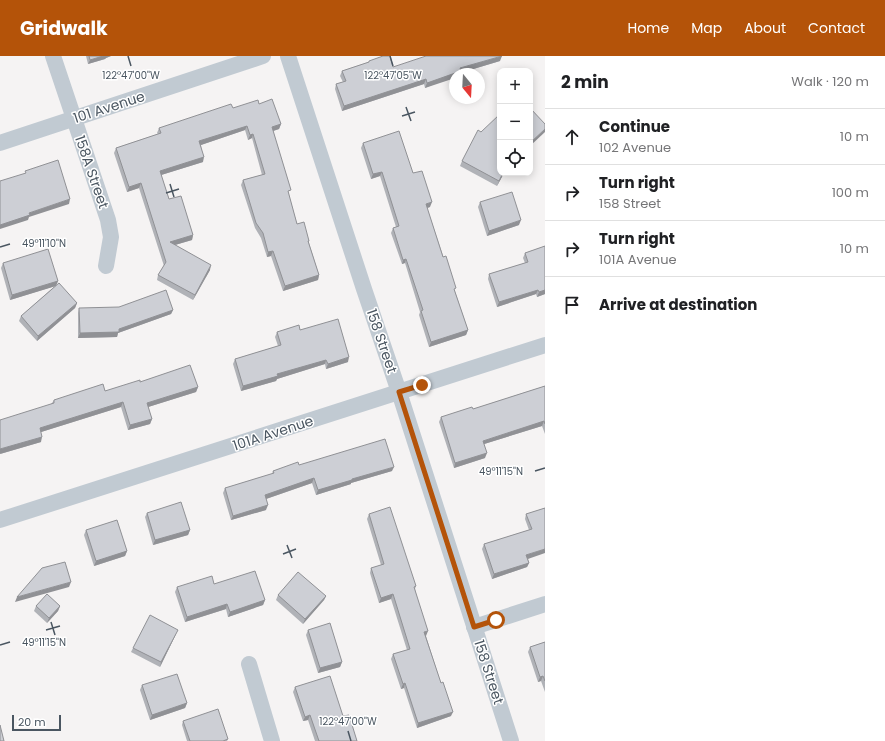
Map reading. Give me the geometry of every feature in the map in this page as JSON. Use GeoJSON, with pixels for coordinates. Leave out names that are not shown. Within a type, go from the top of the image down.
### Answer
{"type":"FeatureCollection","features":[{"type":"Feature","properties":{"kind":"street","name":"158A Street"},"geometry":{"type":"LineString","coordinates":[[53,56],[108,220],[111,237],[106,266]]}},
{"type":"Feature","properties":{"kind":"street","name":"101 Avenue"},"geometry":{"type":"LineString","coordinates":[[0,143],[263,56]]}},
{"type":"Feature","properties":{"kind":"street","name":"158 Street"},"geometry":{"type":"LineString","coordinates":[[288,56],[364,290],[399,392],[474,627],[505,740]]}},
{"type":"Feature","properties":{"kind":"street","name":"101A Avenue"},"geometry":{"type":"LineString","coordinates":[[0,520],[545,345]]}},
{"type":"Feature","properties":{"kind":"street"},"geometry":{"type":"LineString","coordinates":[[474,627],[545,604]]}},
{"type":"Feature","properties":{"kind":"street"},"geometry":{"type":"LineString","coordinates":[[250,664],[272,741]]}},
{"type":"Feature","properties":{"kind":"building"},"geometry":{"type":"Polygon","coordinates":[[[89,56],[103,56],[90,60],[89,56]]]}},
{"type":"Feature","properties":{"kind":"building"},"geometry":{"type":"Polygon","coordinates":[[[383,56],[390,56],[393,67],[426,56],[502,56],[460,68],[449,68],[449,75],[427,83],[426,79],[344,106],[336,84],[346,81],[342,71],[383,56]]]}},
{"type":"Feature","properties":{"kind":"building"},"geometry":{"type":"Polygon","coordinates":[[[272,99],[281,124],[272,127],[291,190],[288,191],[297,224],[304,222],[308,241],[319,275],[285,286],[273,251],[268,252],[263,233],[256,223],[243,180],[265,174],[253,134],[250,135],[247,126],[199,141],[204,157],[160,171],[169,199],[181,196],[193,235],[170,242],[211,265],[195,295],[158,275],[166,262],[141,183],[129,187],[116,148],[161,133],[159,128],[231,104],[233,108],[258,100],[259,104],[272,99]]]}},
{"type":"Feature","properties":{"kind":"building"},"geometry":{"type":"Polygon","coordinates":[[[533,111],[545,124],[545,129],[533,140],[533,111]]]}},
{"type":"Feature","properties":{"kind":"building"},"geometry":{"type":"Polygon","coordinates":[[[497,117],[497,176],[502,176],[499,181],[462,161],[478,130],[481,132],[497,117]]]}},
{"type":"Feature","properties":{"kind":"building"},"geometry":{"type":"Polygon","coordinates":[[[399,131],[413,173],[422,171],[432,202],[426,204],[443,257],[446,256],[456,288],[454,289],[468,330],[431,342],[421,311],[423,310],[406,259],[403,260],[393,228],[399,226],[382,172],[373,174],[363,143],[399,131]]]}},
{"type":"Feature","properties":{"kind":"building"},"geometry":{"type":"Polygon","coordinates":[[[58,160],[70,199],[0,225],[0,181],[26,173],[25,171],[58,160]]]}},
{"type":"Feature","properties":{"kind":"building"},"geometry":{"type":"Polygon","coordinates":[[[512,192],[521,220],[489,231],[480,202],[512,192]]]}},
{"type":"Feature","properties":{"kind":"building"},"geometry":{"type":"Polygon","coordinates":[[[545,246],[545,290],[539,292],[538,290],[499,302],[489,274],[528,262],[525,253],[545,246]]]}},
{"type":"Feature","properties":{"kind":"building"},"geometry":{"type":"Polygon","coordinates":[[[48,249],[58,281],[12,295],[3,263],[48,249]]]}},
{"type":"Feature","properties":{"kind":"building"},"geometry":{"type":"Polygon","coordinates":[[[59,283],[77,303],[38,336],[21,316],[59,283]]]}},
{"type":"Feature","properties":{"kind":"building"},"geometry":{"type":"Polygon","coordinates":[[[166,290],[173,310],[119,329],[119,332],[80,333],[79,308],[119,307],[166,290]]]}},
{"type":"Feature","properties":{"kind":"building"},"geometry":{"type":"Polygon","coordinates":[[[338,319],[349,357],[328,364],[326,360],[277,374],[278,376],[243,386],[235,359],[281,345],[277,332],[299,325],[300,330],[338,319]]]}},
{"type":"Feature","properties":{"kind":"building"},"geometry":{"type":"Polygon","coordinates":[[[190,365],[198,387],[147,403],[152,419],[130,425],[123,402],[40,428],[42,437],[0,449],[0,420],[54,403],[54,400],[103,384],[105,391],[140,380],[140,382],[190,365]]]}},
{"type":"Feature","properties":{"kind":"building"},"geometry":{"type":"Polygon","coordinates":[[[545,386],[545,424],[544,421],[483,441],[487,453],[455,463],[441,417],[472,407],[473,409],[545,386]]]}},
{"type":"Feature","properties":{"kind":"building"},"geometry":{"type":"Polygon","coordinates":[[[385,439],[394,467],[318,490],[314,478],[265,495],[268,505],[233,516],[225,488],[274,473],[273,471],[298,462],[299,465],[385,439]]]}},
{"type":"Feature","properties":{"kind":"building"},"geometry":{"type":"Polygon","coordinates":[[[181,502],[190,530],[155,540],[147,513],[181,502]]]}},
{"type":"Feature","properties":{"kind":"building"},"geometry":{"type":"Polygon","coordinates":[[[390,507],[416,586],[414,587],[428,631],[424,632],[441,683],[443,682],[453,712],[418,723],[405,683],[403,684],[393,654],[410,649],[393,594],[381,598],[371,568],[384,564],[369,514],[390,507]]]}},
{"type":"Feature","properties":{"kind":"building"},"geometry":{"type":"Polygon","coordinates":[[[545,508],[545,549],[526,555],[529,563],[494,574],[484,544],[532,529],[526,514],[545,508]]]}},
{"type":"Feature","properties":{"kind":"building"},"geometry":{"type":"Polygon","coordinates":[[[117,520],[127,551],[96,561],[86,530],[117,520]]]}},
{"type":"Feature","properties":{"kind":"building"},"geometry":{"type":"Polygon","coordinates":[[[65,562],[71,582],[17,597],[42,568],[65,562]]]}},
{"type":"Feature","properties":{"kind":"building"},"geometry":{"type":"Polygon","coordinates":[[[255,571],[265,600],[230,612],[227,604],[187,617],[177,587],[212,576],[214,584],[255,571]]]}},
{"type":"Feature","properties":{"kind":"building"},"geometry":{"type":"Polygon","coordinates":[[[298,572],[326,596],[305,619],[278,595],[298,572]]]}},
{"type":"Feature","properties":{"kind":"building"},"geometry":{"type":"Polygon","coordinates":[[[47,594],[60,606],[49,618],[36,606],[47,594]]]}},
{"type":"Feature","properties":{"kind":"building"},"geometry":{"type":"Polygon","coordinates":[[[150,615],[178,630],[161,662],[133,648],[150,615]]]}},
{"type":"Feature","properties":{"kind":"building"},"geometry":{"type":"Polygon","coordinates":[[[330,623],[342,662],[320,668],[308,630],[330,623]]]}},
{"type":"Feature","properties":{"kind":"building"},"geometry":{"type":"Polygon","coordinates":[[[545,642],[545,681],[543,676],[540,677],[530,647],[545,642]]]}},
{"type":"Feature","properties":{"kind":"building"},"geometry":{"type":"Polygon","coordinates":[[[177,674],[187,703],[152,715],[142,685],[177,674]]]}},
{"type":"Feature","properties":{"kind":"building"},"geometry":{"type":"Polygon","coordinates":[[[330,676],[343,716],[349,715],[357,741],[319,741],[310,715],[305,717],[295,687],[330,676]]]}},
{"type":"Feature","properties":{"kind":"building"},"geometry":{"type":"Polygon","coordinates":[[[218,709],[228,739],[223,741],[190,741],[183,721],[218,709]]]}},
{"type":"Feature","properties":{"kind":"building"},"geometry":{"type":"Polygon","coordinates":[[[0,725],[4,741],[0,741],[0,725]]]}},
{"type":"Feature","properties":{"kind":"route"},"geometry":{"type":"LineString","coordinates":[[422,385],[399,392],[474,627],[496,620]]}}]}
